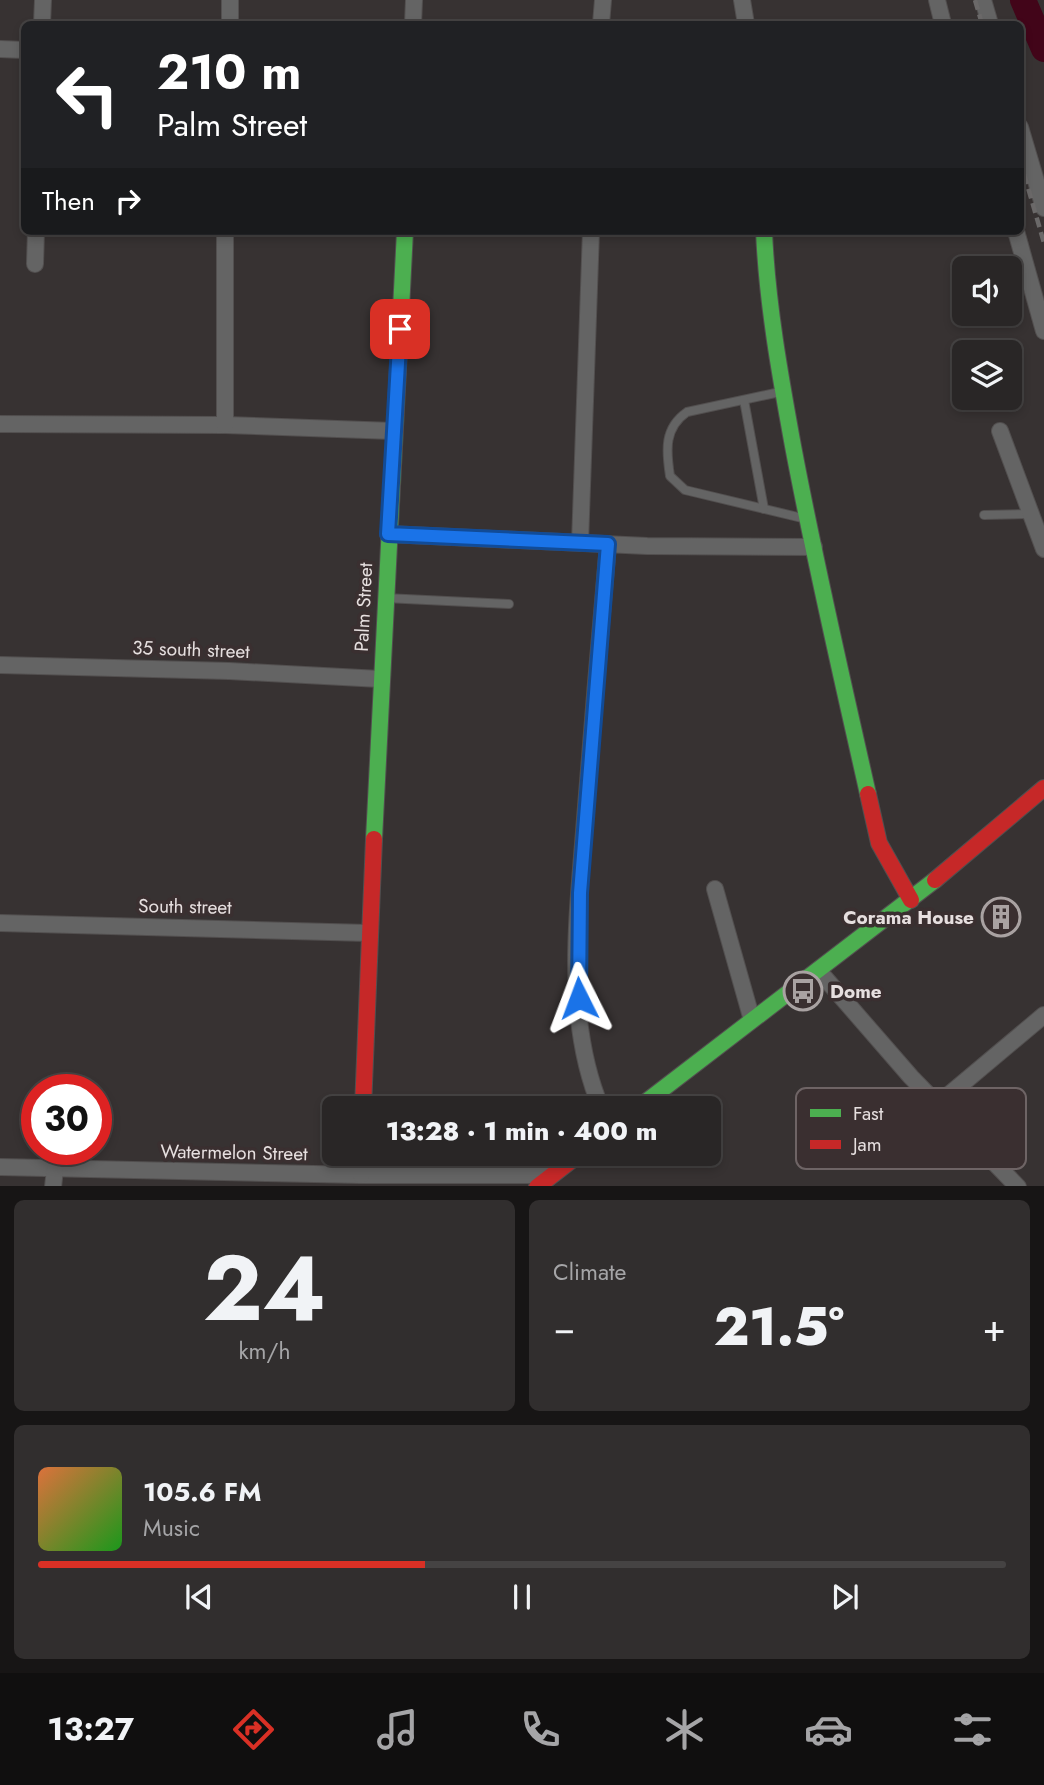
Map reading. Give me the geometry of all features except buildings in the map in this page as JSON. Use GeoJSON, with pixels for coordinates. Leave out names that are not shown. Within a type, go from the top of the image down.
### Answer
{"type":"FeatureCollection","features":[{"type":"Feature","properties":{"kind":"street"},"geometry":{"type":"LineString","coordinates":[[42,21],[43,0]]}},
{"type":"Feature","properties":{"kind":"street"},"geometry":{"type":"LineString","coordinates":[[230,0],[230,21]]}},
{"type":"Feature","properties":{"kind":"street"},"geometry":{"type":"LineString","coordinates":[[413,21],[414,0]]}},
{"type":"Feature","properties":{"kind":"street"},"geometry":{"type":"LineString","coordinates":[[601,21],[603,0]]}},
{"type":"Feature","properties":{"kind":"street"},"geometry":{"type":"LineString","coordinates":[[742,0],[746,21]]}},
{"type":"Feature","properties":{"kind":"street"},"geometry":{"type":"LineString","coordinates":[[937,0],[942,21]]}},
{"type":"Feature","properties":{"kind":"street"},"geometry":{"type":"LineString","coordinates":[[983,0],[989,21]]}},
{"type":"Feature","properties":{"kind":"street"},"geometry":{"type":"LineString","coordinates":[[0,49],[21,50]]}},
{"type":"Feature","properties":{"kind":"street"},"geometry":{"type":"LineString","coordinates":[[1024,140],[1044,208]]}},
{"type":"Feature","properties":{"kind":"street"},"geometry":{"type":"LineString","coordinates":[[35,264],[36,235]]}},
{"type":"Feature","properties":{"kind":"street"},"geometry":{"type":"LineString","coordinates":[[225,235],[225,425]]}},
{"type":"Feature","properties":{"kind":"street","name":"Palm Street"},"geometry":{"type":"LineString","coordinates":[[363,1096],[380,679],[405,235]]}},
{"type":"Feature","properties":{"kind":"street"},"geometry":{"type":"LineString","coordinates":[[580,543],[591,235]]}},
{"type":"Feature","properties":{"kind":"street"},"geometry":{"type":"LineString","coordinates":[[764,235],[766,276],[783,391],[807,519],[879,843],[911,900]]}},
{"type":"Feature","properties":{"kind":"street"},"geometry":{"type":"LineString","coordinates":[[1017,235],[1044,331]]}},
{"type":"Feature","properties":{"kind":"street"},"geometry":{"type":"LineString","coordinates":[[0,424],[225,425],[393,431]]}},
{"type":"Feature","properties":{"kind":"street"},"geometry":{"type":"LineString","coordinates":[[1000,431],[1044,549]]}},
{"type":"Feature","properties":{"kind":"street"},"geometry":{"type":"LineString","coordinates":[[388,534],[608,544],[814,547]]}},
{"type":"Feature","properties":{"kind":"street"},"geometry":{"type":"LineString","coordinates":[[598,1096],[583,1046],[577,973],[583,843],[608,544]]}},
{"type":"Feature","properties":{"kind":"street","name":"35 south street"},"geometry":{"type":"LineString","coordinates":[[0,665],[380,679]]}},
{"type":"Feature","properties":{"kind":"street"},"geometry":{"type":"LineString","coordinates":[[654,1096],[911,900],[1044,788]]}},
{"type":"Feature","properties":{"kind":"street"},"geometry":{"type":"LineString","coordinates":[[715,889],[752,1020]]}},
{"type":"Feature","properties":{"kind":"street","name":"South street"},"geometry":{"type":"LineString","coordinates":[[0,923],[368,933]]}},
{"type":"Feature","properties":{"kind":"street"},"geometry":{"type":"LineString","coordinates":[[818,970],[924,1088]]}},
{"type":"Feature","properties":{"kind":"street"},"geometry":{"type":"LineString","coordinates":[[957,1088],[1044,1015]]}},
{"type":"Feature","properties":{"kind":"street"},"geometry":{"type":"LineString","coordinates":[[361,1166],[361,1175]]}},
{"type":"Feature","properties":{"kind":"street"},"geometry":{"type":"LineString","coordinates":[[537,1186],[563,1166]]}},
{"type":"Feature","properties":{"kind":"street","name":"Watermelon Street"},"geometry":{"type":"LineString","coordinates":[[0,1167],[361,1175],[551,1175]]}},
{"type":"Feature","properties":{"kind":"street"},"geometry":{"type":"LineString","coordinates":[[53,1186],[55,1169]]}},
{"type":"Feature","properties":{"kind":"street"},"geometry":{"type":"LineString","coordinates":[[1001,1169],[1018,1186]]}},
{"type":"Feature","properties":{"kind":"lane"},"geometry":{"type":"LineString","coordinates":[[783,391],[687,412],[676,419],[668,433],[670,476],[685,489],[807,519]]}},
{"type":"Feature","properties":{"kind":"lane"},"geometry":{"type":"LineString","coordinates":[[744,400],[764,509]]}},
{"type":"Feature","properties":{"kind":"lane"},"geometry":{"type":"LineString","coordinates":[[984,515],[1031,514]]}},
{"type":"Feature","properties":{"kind":"lane"},"geometry":{"type":"LineString","coordinates":[[386,598],[509,604]]}},
{"type":"Feature","properties":{"kind":"waterway"},"geometry":{"type":"LineString","coordinates":[[1023,0],[1044,49]]}},
{"type":"Feature","properties":{"kind":"railway"},"geometry":{"type":"LineString","coordinates":[[975,0],[981,21]]}},
{"type":"Feature","properties":{"kind":"railway"},"geometry":{"type":"LineString","coordinates":[[1024,174],[1044,243]]}},
{"type":"Feature","properties":{"kind":"traffic: fast"},"geometry":{"type":"LineString","coordinates":[[374,839],[405,235]]}},
{"type":"Feature","properties":{"kind":"traffic: fast"},"geometry":{"type":"LineString","coordinates":[[764,235],[771,312],[793,446],[868,794]]}},
{"type":"Feature","properties":{"kind":"traffic: fast"},"geometry":{"type":"LineString","coordinates":[[654,1096],[935,880]]}},
{"type":"Feature","properties":{"kind":"traffic: jam"},"geometry":{"type":"LineString","coordinates":[[935,880],[1044,788]]}},
{"type":"Feature","properties":{"kind":"traffic: jam"},"geometry":{"type":"LineString","coordinates":[[868,794],[879,843],[911,900]]}},
{"type":"Feature","properties":{"kind":"traffic: jam"},"geometry":{"type":"LineString","coordinates":[[363,1096],[374,839]]}},
{"type":"Feature","properties":{"kind":"traffic: jam"},"geometry":{"type":"LineString","coordinates":[[538,1186],[564,1166]]}},
{"type":"Feature","properties":{"kind":"place","name":"Corama House"},"geometry":{"type":"Point","coordinates":[1001,917]}},
{"type":"Feature","properties":{"kind":"place","name":"Dome"},"geometry":{"type":"Point","coordinates":[803,991]}},
{"type":"Feature","properties":{"kind":"route"},"geometry":{"type":"LineString","coordinates":[[400,329],[388,534],[608,544],[580,893],[577,973],[579,998]]}}]}
